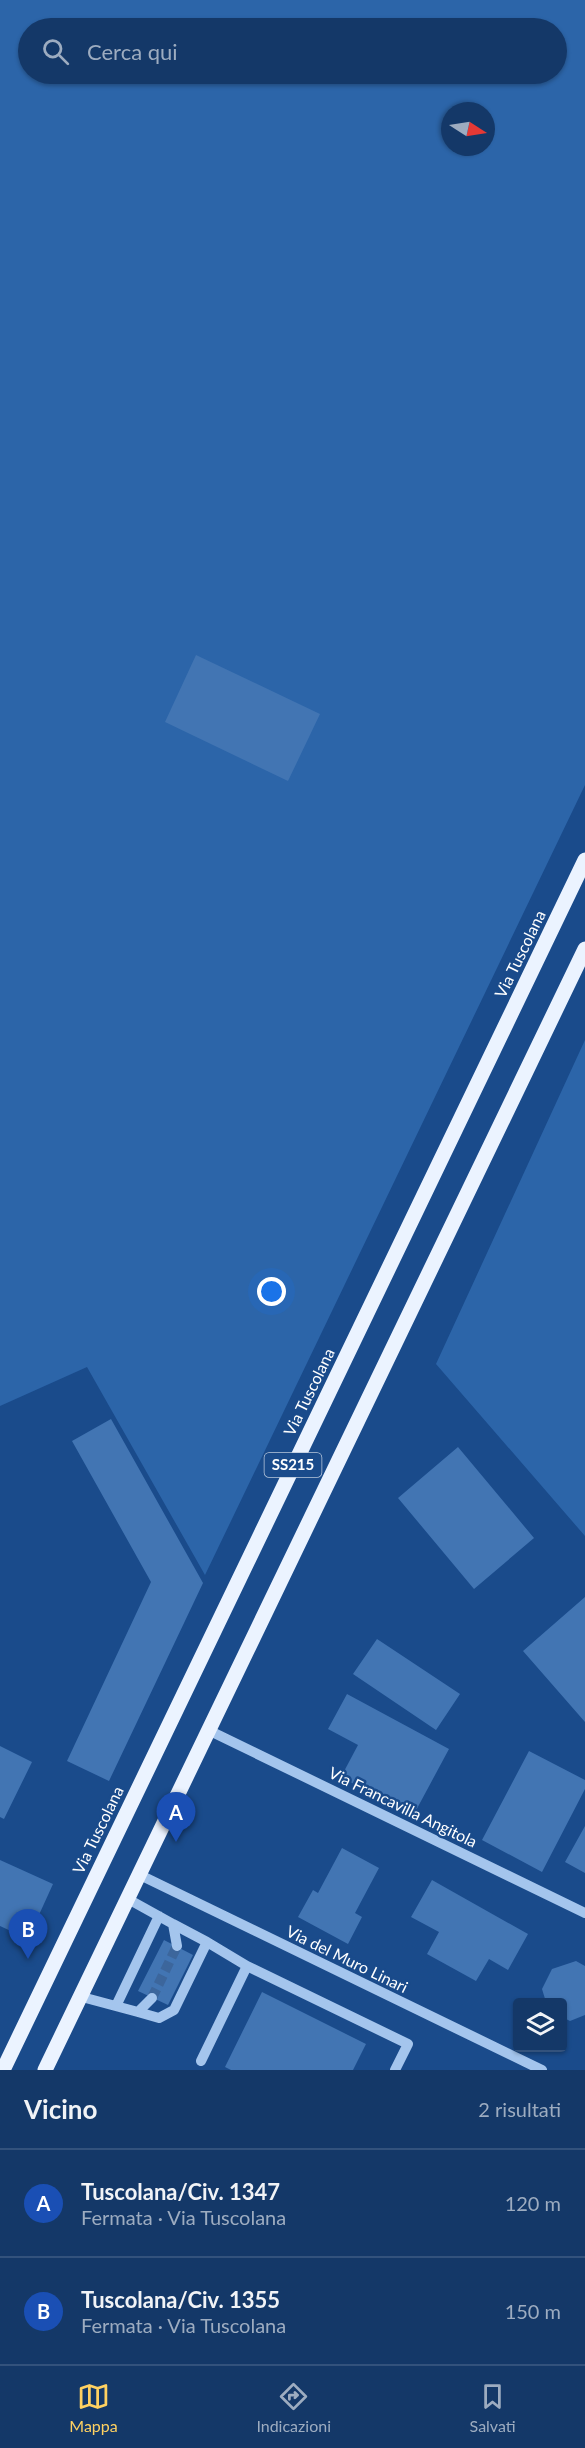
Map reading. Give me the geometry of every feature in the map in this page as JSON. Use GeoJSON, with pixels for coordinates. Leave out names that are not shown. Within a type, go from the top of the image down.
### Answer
{"type":"FeatureCollection","features":[{"type":"Feature","properties":{"kind":"main road","name":"Via Tuscolana"},"geometry":{"type":"LineString","coordinates":[[3,2070],[585,860]]}},
{"type":"Feature","properties":{"kind":"main road","name":"SS215"},"geometry":{"type":"LineString","coordinates":[[45,2070],[585,949]]}},
{"type":"Feature","properties":{"kind":"street","name":"Via Francavilla Angitola"},"geometry":{"type":"LineString","coordinates":[[208,1730],[585,1913]]}},
{"type":"Feature","properties":{"kind":"street","name":"Via del Muro Linari"},"geometry":{"type":"LineString","coordinates":[[140,1875],[542,2070]]}},
{"type":"Feature","properties":{"kind":"street"},"geometry":{"type":"LineString","coordinates":[[129,1899],[247,1966],[408,2044],[395,2070]]}},
{"type":"Feature","properties":{"kind":"street"},"geometry":{"type":"LineString","coordinates":[[116,2006],[159,1916]]}},
{"type":"Feature","properties":{"kind":"street"},"geometry":{"type":"LineString","coordinates":[[173,1924],[177,1946]]}},
{"type":"Feature","properties":{"kind":"street"},"geometry":{"type":"LineString","coordinates":[[82,1996],[159,2018],[174,2010],[207,1942]]}},
{"type":"Feature","properties":{"kind":"street"},"geometry":{"type":"LineString","coordinates":[[201,2061],[247,1966]]}},
{"type":"Feature","properties":{"kind":"street"},"geometry":{"type":"LineString","coordinates":[[138,2012],[152,1998]]}},
{"type":"Feature","properties":{"kind":"shaded area"},"geometry":{"type":"Polygon","coordinates":[[[0,0],[585,0],[585,785],[205,1575],[87,1367],[0,1406],[0,0]]]}},
{"type":"Feature","properties":{"kind":"shaded area"},"geometry":{"type":"Polygon","coordinates":[[[585,1040],[585,1536],[436,1364],[585,1040]]]}},
{"type":"Feature","properties":{"kind":"building"},"geometry":{"type":"Polygon","coordinates":[[[196,655],[320,714],[288,781],[165,722],[196,655]]]}},
{"type":"Feature","properties":{"kind":"building"},"geometry":{"type":"Polygon","coordinates":[[[111,1419],[203,1583],[109,1781],[67,1761],[151,1582],[72,1441],[111,1419]]]}},
{"type":"Feature","properties":{"kind":"building"},"geometry":{"type":"Polygon","coordinates":[[[458,1447],[534,1538],[474,1589],[398,1498],[458,1447]]]}},
{"type":"Feature","properties":{"kind":"building"},"geometry":{"type":"Polygon","coordinates":[[[585,1597],[585,1722],[523,1651],[585,1597]]]}},
{"type":"Feature","properties":{"kind":"building"},"geometry":{"type":"Polygon","coordinates":[[[377,1639],[460,1694],[436,1730],[353,1674],[377,1639]]]}},
{"type":"Feature","properties":{"kind":"building"},"geometry":{"type":"Polygon","coordinates":[[[347,1694],[449,1749],[413,1816],[341,1777],[358,1745],[328,1729],[347,1694]]]}},
{"type":"Feature","properties":{"kind":"building"},"geometry":{"type":"Polygon","coordinates":[[[0,1746],[32,1762],[4,1819],[0,1817],[0,1746]]]}},
{"type":"Feature","properties":{"kind":"building"},"geometry":{"type":"Polygon","coordinates":[[[529,1751],[585,1780],[585,1789],[542,1872],[482,1840],[529,1751]]]}},
{"type":"Feature","properties":{"kind":"building"},"geometry":{"type":"Polygon","coordinates":[[[585,1826],[585,1873],[565,1862],[585,1826]]]}},
{"type":"Feature","properties":{"kind":"building"},"geometry":{"type":"Polygon","coordinates":[[[342,1848],[379,1868],[355,1913],[362,1917],[348,1944],[298,1917],[313,1890],[318,1893],[342,1848]]]}},
{"type":"Feature","properties":{"kind":"building"},"geometry":{"type":"Polygon","coordinates":[[[0,1860],[53,1884],[28,1939],[0,1926],[0,1860]]]}},
{"type":"Feature","properties":{"kind":"building"},"geometry":{"type":"Polygon","coordinates":[[[432,1880],[528,1934],[508,1970],[489,1959],[476,1981],[427,1954],[439,1932],[411,1917],[432,1880]]]}},
{"type":"Feature","properties":{"kind":"building"},"geometry":{"type":"Polygon","coordinates":[[[164,1940],[193,1955],[168,2005],[138,1991],[164,1940]]]}},
{"type":"Feature","properties":{"kind":"building"},"geometry":{"type":"Polygon","coordinates":[[[576,1961],[585,1966],[585,2015],[570,2021],[567,2020],[567,1998],[545,1998],[542,1989],[552,1969],[576,1961]]]}},
{"type":"Feature","properties":{"kind":"building"},"geometry":{"type":"Polygon","coordinates":[[[262,1992],[366,2044],[353,2070],[231,2070],[225,2067],[262,1992]]]}},
{"type":"Feature","properties":{"kind":"tunnel"},"geometry":{"type":"LineString","coordinates":[[152,1998],[177,1946]]}},
{"type":"Feature","properties":{"kind":"place","name":"Tuscolana/Civ. 1347"},"geometry":{"type":"Point","coordinates":[176,1842]}},
{"type":"Feature","properties":{"kind":"place","name":"Tuscolana/Civ. 1355"},"geometry":{"type":"Point","coordinates":[28,1959]}}]}
